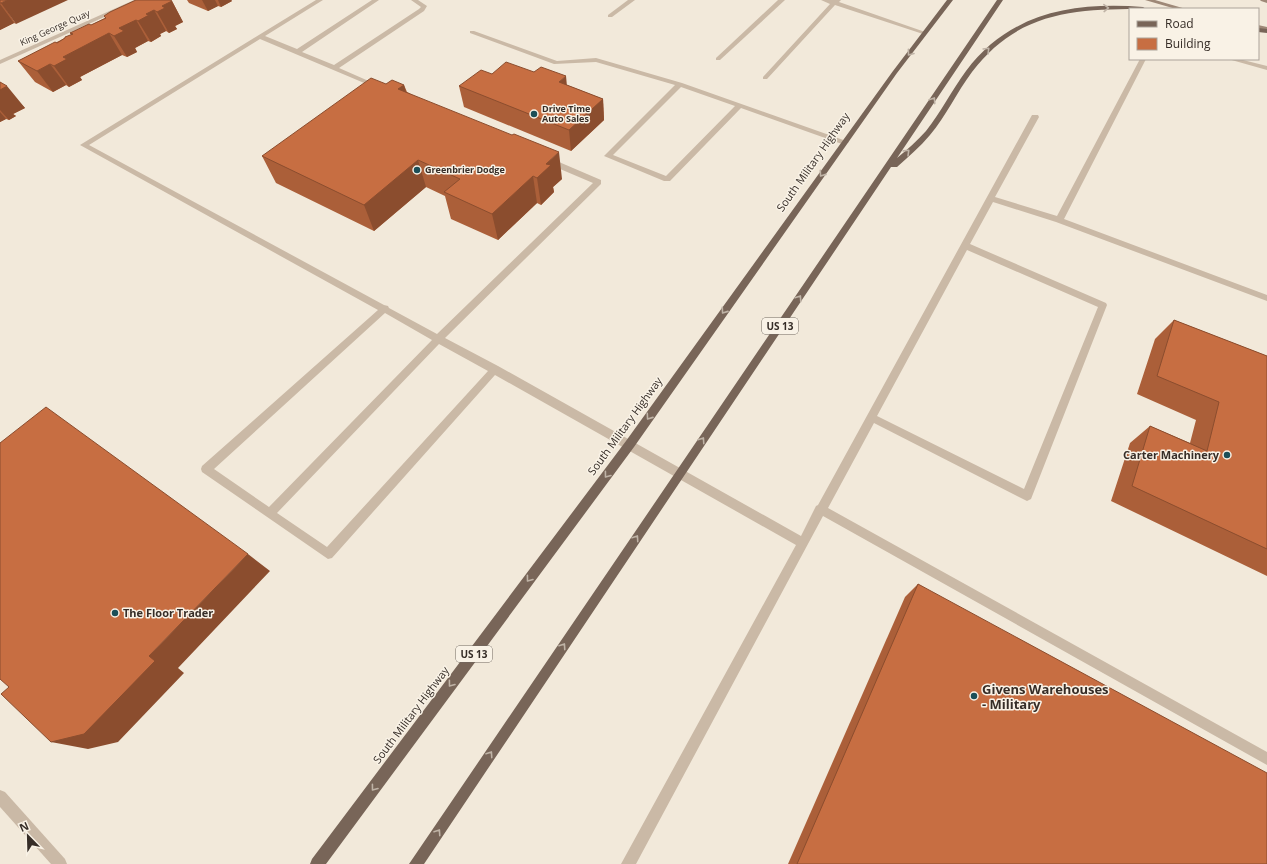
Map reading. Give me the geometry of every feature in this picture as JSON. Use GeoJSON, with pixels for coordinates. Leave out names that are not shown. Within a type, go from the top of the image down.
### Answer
{"type":"FeatureCollection","features":[{"type":"Feature","properties":{"kind":"main road","name":"South Military Highway"},"geometry":{"type":"LineString","coordinates":[[317,864],[630,444],[845,142],[950,0]]}},
{"type":"Feature","properties":{"kind":"main road","name":"US 13"},"geometry":{"type":"LineString","coordinates":[[416,864],[1000,0]]}},
{"type":"Feature","properties":{"kind":"main road"},"geometry":{"type":"LineString","coordinates":[[1148,0],[1179,8]]}},
{"type":"Feature","properties":{"kind":"main road"},"geometry":{"type":"LineString","coordinates":[[1263,0],[1267,1]]}},
{"type":"Feature","properties":{"kind":"main road"},"geometry":{"type":"LineString","coordinates":[[879,179],[930,130],[965,78],[987,50],[1001,37],[1016,28],[1044,17],[1069,11],[1113,7],[1129,8]]}},
{"type":"Feature","properties":{"kind":"street","name":"King George Quay"},"geometry":{"type":"LineString","coordinates":[[0,62],[139,0]]}},
{"type":"Feature","properties":{"kind":"street"},"geometry":{"type":"LineString","coordinates":[[320,0],[84,145],[439,338],[680,472],[802,542]]}},
{"type":"Feature","properties":{"kind":"street"},"geometry":{"type":"LineString","coordinates":[[297,52],[376,0]]}},
{"type":"Feature","properties":{"kind":"street"},"geometry":{"type":"LineString","coordinates":[[334,68],[422,10],[424,6],[414,0]]}},
{"type":"Feature","properties":{"kind":"street"},"geometry":{"type":"LineString","coordinates":[[610,16],[632,0]]}},
{"type":"Feature","properties":{"kind":"street"},"geometry":{"type":"LineString","coordinates":[[718,59],[782,0]]}},
{"type":"Feature","properties":{"kind":"street"},"geometry":{"type":"LineString","coordinates":[[824,0],[836,2],[925,33]]}},
{"type":"Feature","properties":{"kind":"street"},"geometry":{"type":"LineString","coordinates":[[765,78],[836,2]]}},
{"type":"Feature","properties":{"kind":"street"},"geometry":{"type":"LineString","coordinates":[[472,32],[556,63],[596,60],[680,84],[845,142]]}},
{"type":"Feature","properties":{"kind":"street"},"geometry":{"type":"LineString","coordinates":[[260,36],[389,92]]}},
{"type":"Feature","properties":{"kind":"street"},"geometry":{"type":"LineString","coordinates":[[1058,220],[1142,60]]}},
{"type":"Feature","properties":{"kind":"street"},"geometry":{"type":"LineString","coordinates":[[1235,60],[1267,68]]}},
{"type":"Feature","properties":{"kind":"street"},"geometry":{"type":"LineString","coordinates":[[680,84],[608,156],[668,179],[740,104]]}},
{"type":"Feature","properties":{"kind":"street"},"geometry":{"type":"LineString","coordinates":[[628,864],[1035,116]]}},
{"type":"Feature","properties":{"kind":"street"},"geometry":{"type":"LineString","coordinates":[[270,513],[439,338],[598,182],[540,157]]}},
{"type":"Feature","properties":{"kind":"street"},"geometry":{"type":"LineString","coordinates":[[990,198],[1058,220],[1267,298]]}},
{"type":"Feature","properties":{"kind":"street"},"geometry":{"type":"LineString","coordinates":[[871,417],[1027,496],[1103,305],[964,245]]}},
{"type":"Feature","properties":{"kind":"street"},"geometry":{"type":"LineString","coordinates":[[384,308],[206,469],[328,554],[495,369]]}},
{"type":"Feature","properties":{"kind":"street"},"geometry":{"type":"LineString","coordinates":[[820,509],[1267,759]]}},
{"type":"Feature","properties":{"kind":"street"},"geometry":{"type":"LineString","coordinates":[[0,797],[60,864]]}},
{"type":"Feature","properties":{"kind":"building"},"geometry":{"type":"Polygon","coordinates":[[[0,0],[7,0],[0,3],[0,0]]]}},
{"type":"Feature","properties":{"kind":"building"},"geometry":{"type":"Polygon","coordinates":[[[136,0],[172,1],[162,6],[165,8],[157,12],[154,10],[146,14],[149,15],[138,21],[136,20],[119,28],[124,31],[114,36],[109,33],[63,57],[67,59],[54,66],[50,64],[37,71],[18,61],[73,34],[70,33],[106,18],[104,16],[110,12],[136,0]]]}},
{"type":"Feature","properties":{"kind":"building"},"geometry":{"type":"Polygon","coordinates":[[[506,62],[534,72],[541,67],[566,76],[559,82],[603,99],[569,130],[459,86],[481,70],[492,74],[506,62]]]}},
{"type":"Feature","properties":{"kind":"building","name":"Greenbrier Dodge"},"geometry":{"type":"Polygon","coordinates":[[[371,78],[386,84],[392,80],[404,85],[398,89],[512,135],[514,134],[559,152],[546,164],[551,165],[537,178],[533,176],[492,214],[444,192],[460,179],[418,160],[364,205],[262,156],[371,78]]]}},
{"type":"Feature","properties":{"kind":"building"},"geometry":{"type":"Polygon","coordinates":[[[0,82],[7,86],[0,90],[0,82]]]}},
{"type":"Feature","properties":{"kind":"building","name":"Carter Machinery"},"geometry":{"type":"Polygon","coordinates":[[[1174,320],[1267,356],[1267,549],[1132,486],[1150,426],[1207,451],[1219,402],[1157,376],[1174,320]]]}},
{"type":"Feature","properties":{"kind":"building","name":"The Floor Trader"},"geometry":{"type":"Polygon","coordinates":[[[46,407],[248,554],[149,656],[155,661],[84,734],[51,742],[1,694],[9,687],[0,679],[0,443],[46,407]]]}},
{"type":"Feature","properties":{"kind":"building","name":"Givens Warehouses - Military"},"geometry":{"type":"Polygon","coordinates":[[[918,584],[1267,773],[1267,864],[797,864],[918,584]]]}},
{"type":"Feature","properties":{"kind":"place","name":"Drive Time Auto Sales"},"geometry":{"type":"Point","coordinates":[534,114]}},
{"type":"Feature","properties":{"kind":"place","name":"Greenbrier Dodge"},"geometry":{"type":"Point","coordinates":[417,170]}},
{"type":"Feature","properties":{"kind":"place","name":"Carter Machinery"},"geometry":{"type":"Point","coordinates":[1227,455]}},
{"type":"Feature","properties":{"kind":"place","name":"The Floor Trader"},"geometry":{"type":"Point","coordinates":[115,613]}},
{"type":"Feature","properties":{"kind":"place","name":"Givens Warehouses - Military"},"geometry":{"type":"Point","coordinates":[974,696]}}]}
